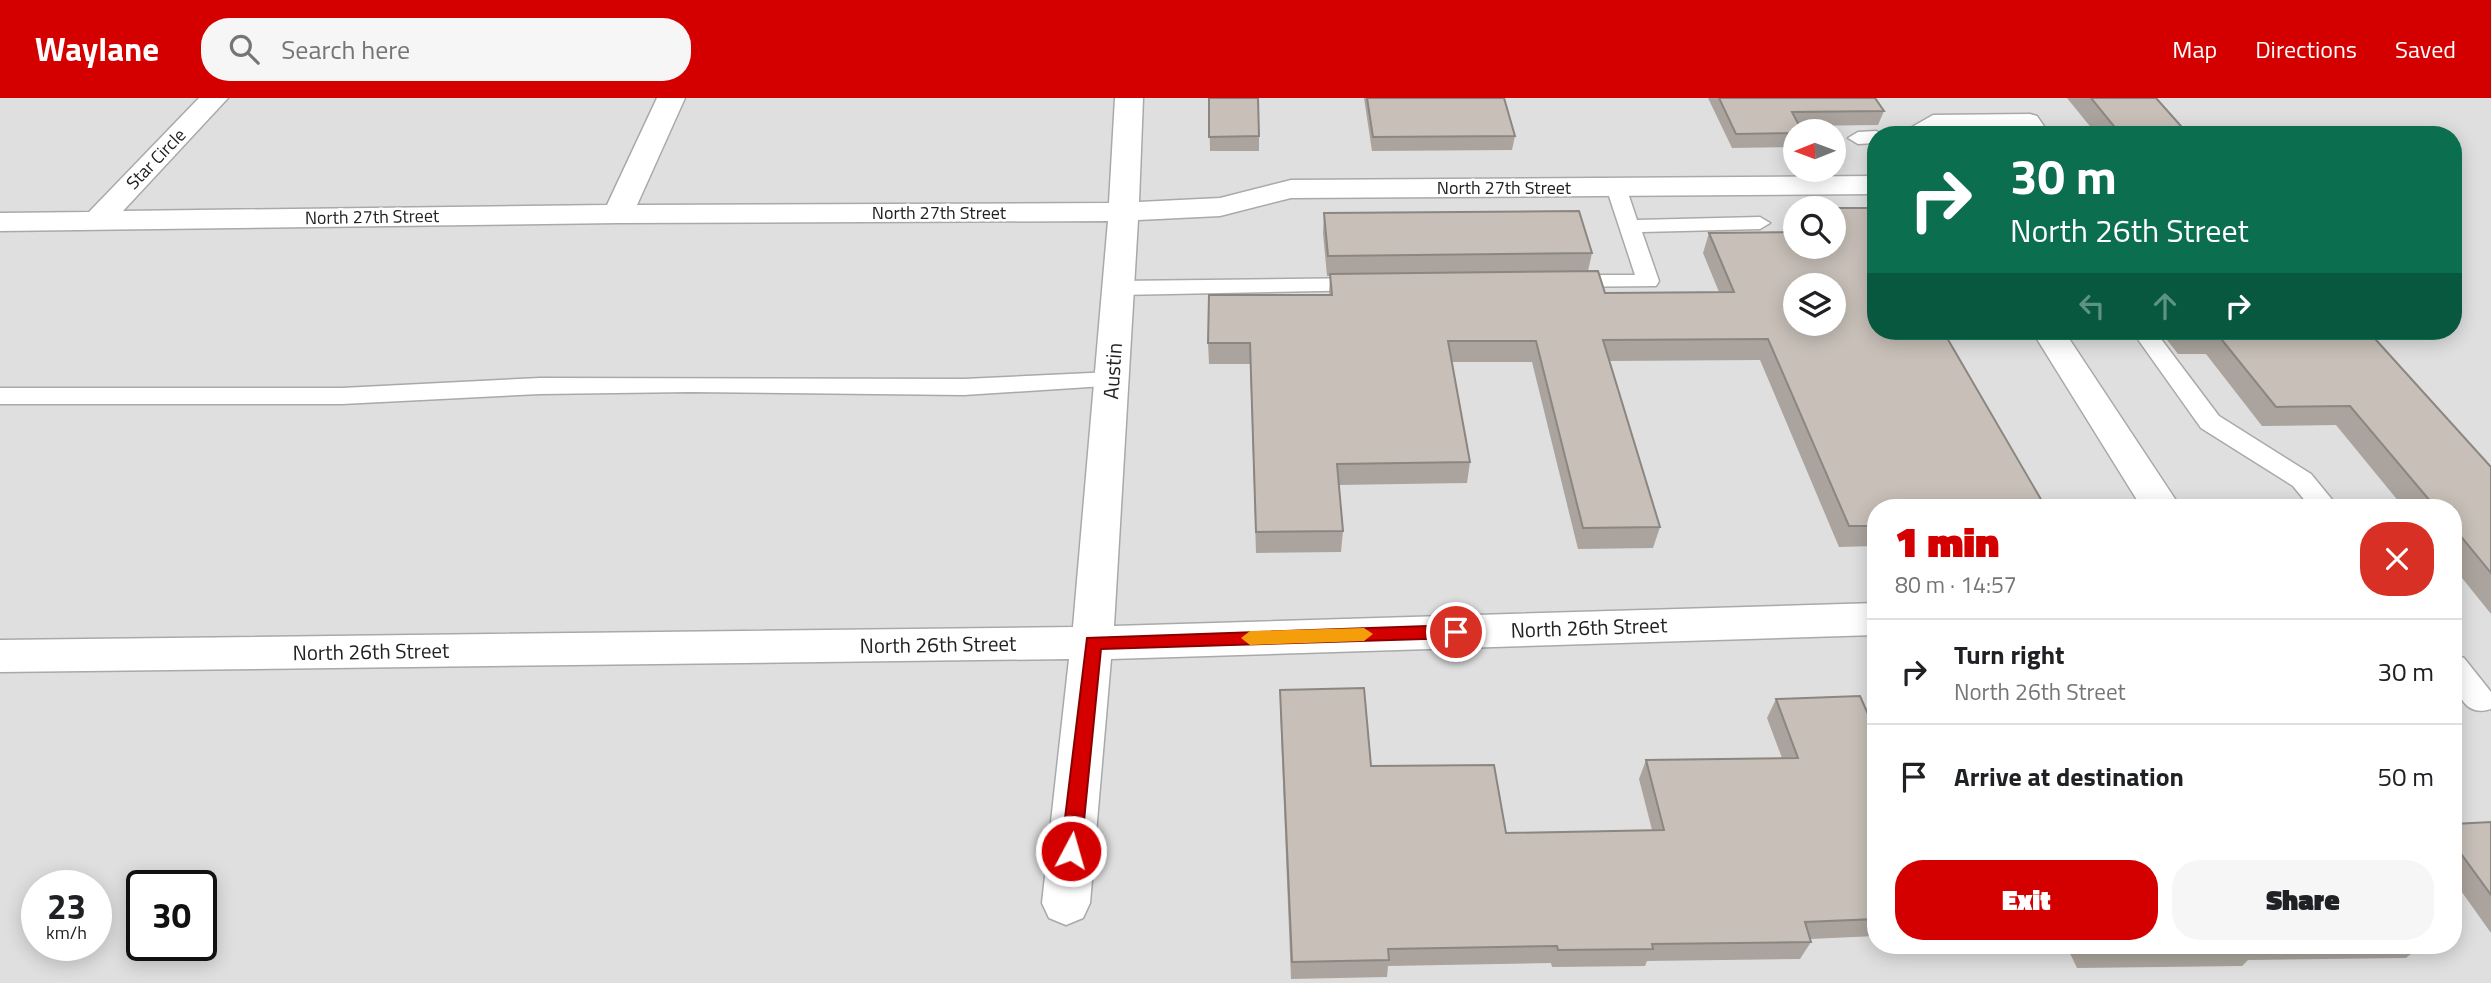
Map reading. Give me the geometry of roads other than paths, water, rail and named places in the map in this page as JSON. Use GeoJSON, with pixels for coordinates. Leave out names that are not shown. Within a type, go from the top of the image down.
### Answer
{"type":"FeatureCollection","features":[{"type":"Feature","properties":{"kind":"street","name":"Star Circle"},"geometry":{"type":"LineString","coordinates":[[98,220],[214,98]]}},
{"type":"Feature","properties":{"kind":"street"},"geometry":{"type":"LineString","coordinates":[[618,214],[671,98]]}},
{"type":"Feature","properties":{"kind":"street","name":"Austin"},"geometry":{"type":"LineString","coordinates":[[1066,903],[1093,643],[1125,212],[1129,98]]}},
{"type":"Feature","properties":{"kind":"street","name":"North 27th Street"},"geometry":{"type":"LineString","coordinates":[[0,222],[618,214],[1125,212],[1220,207],[1291,189],[1867,186]]}},
{"type":"Feature","properties":{"kind":"street"},"geometry":{"type":"LineString","coordinates":[[2054,340],[2156,499]]}},
{"type":"Feature","properties":{"kind":"street","name":"North 26th Street"},"geometry":{"type":"LineString","coordinates":[[0,656],[1093,643],[1867,619]]}},
{"type":"Feature","properties":{"kind":"lane"},"geometry":{"type":"LineString","coordinates":[[1961,126],[2030,120],[2034,126]]}},
{"type":"Feature","properties":{"kind":"lane"},"geometry":{"type":"LineString","coordinates":[[1550,282],[1648,281],[1616,187]]}},
{"type":"Feature","properties":{"kind":"lane"},"geometry":{"type":"LineString","coordinates":[[1629,226],[1760,223]]}},
{"type":"Feature","properties":{"kind":"lane"},"geometry":{"type":"LineString","coordinates":[[1119,288],[1383,284]]}},
{"type":"Feature","properties":{"kind":"lane"},"geometry":{"type":"LineString","coordinates":[[2150,340],[2210,422],[2302,480],[2318,499]]}},
{"type":"Feature","properties":{"kind":"lane"},"geometry":{"type":"LineString","coordinates":[[0,396],[342,396],[540,386],[964,387],[1112,380]]}},
{"type":"Feature","properties":{"kind":"lane"},"geometry":{"type":"LineString","coordinates":[[2462,676],[2481,701]]}}]}
